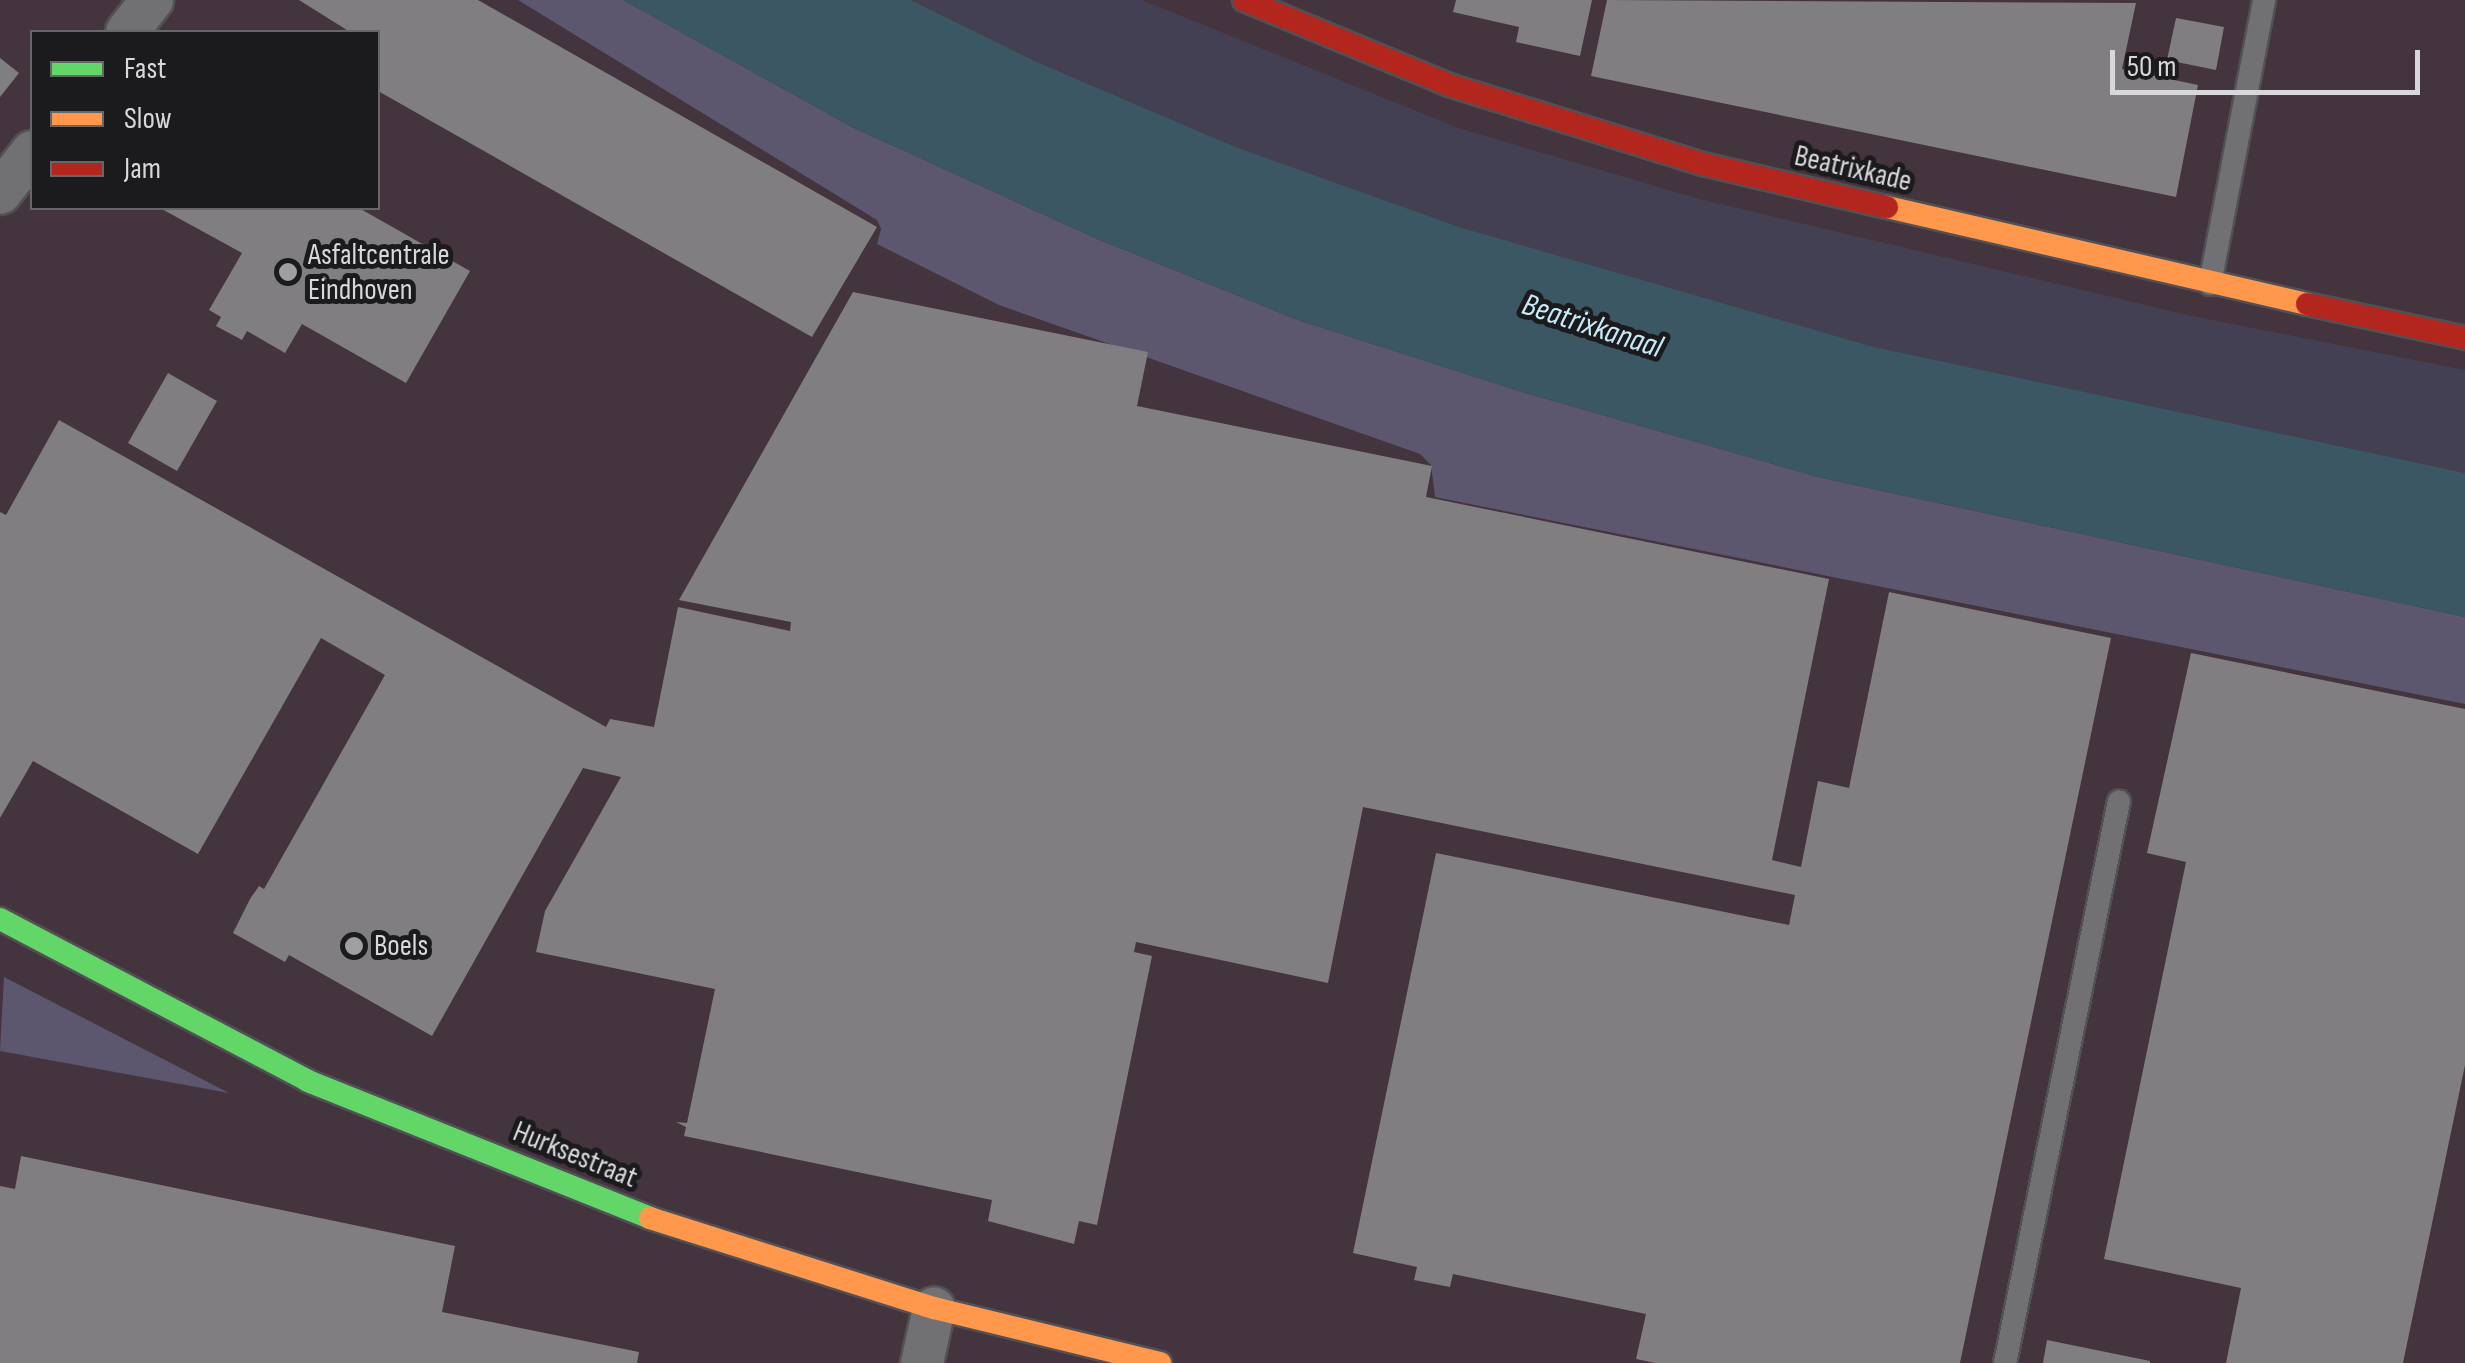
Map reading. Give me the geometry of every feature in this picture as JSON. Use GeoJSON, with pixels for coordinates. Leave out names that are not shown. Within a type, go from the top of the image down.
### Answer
{"type":"FeatureCollection","features":[{"type":"Feature","properties":{"kind":"street"},"geometry":{"type":"LineString","coordinates":[[128,30],[152,0]]}},
{"type":"Feature","properties":{"kind":"street","name":"Beatrixkade"},"geometry":{"type":"LineString","coordinates":[[1244,0],[1448,86],[1702,164],[2210,284],[2465,338]]}},
{"type":"Feature","properties":{"kind":"street"},"geometry":{"type":"LineString","coordinates":[[0,193],[30,155]]}},
{"type":"Feature","properties":{"kind":"street","name":"Hurksestraat"},"geometry":{"type":"LineString","coordinates":[[0,918],[308,1081],[648,1217],[934,1308],[1160,1363]]}},
{"type":"Feature","properties":{"kind":"street"},"geometry":{"type":"LineString","coordinates":[[922,1363],[934,1308]]}},
{"type":"Feature","properties":{"kind":"lane"},"geometry":{"type":"LineString","coordinates":[[2210,284],[2264,0]]}},
{"type":"Feature","properties":{"kind":"lane"},"geometry":{"type":"LineString","coordinates":[[2005,1363],[2120,801]]}},
{"type":"Feature","properties":{"kind":"shaded area"},"geometry":{"type":"Polygon","coordinates":[[[0,0],[2465,0],[2465,1363],[0,1363],[0,0]]]}},
{"type":"Feature","properties":{"kind":"shaded area"},"geometry":{"type":"Polygon","coordinates":[[[518,0],[623,0],[852,127],[1095,238],[1298,320],[1519,391],[1818,477],[2465,617],[2465,704],[1435,497],[1431,465],[1420,454],[999,305],[877,244],[881,229],[877,220],[518,0]]]}},
{"type":"Feature","properties":{"kind":"shaded area"},"geometry":{"type":"Polygon","coordinates":[[[911,0],[1142,0],[1458,128],[1699,199],[2192,316],[2465,370],[2465,473],[1874,347],[1459,227],[1233,146],[1039,63],[911,0]]]}},
{"type":"Feature","properties":{"kind":"shaded area"},"geometry":{"type":"Polygon","coordinates":[[[4,977],[229,1093],[0,1051],[4,977]]]}},
{"type":"Feature","properties":{"kind":"water","name":"Beatrixkanaal"},"geometry":{"type":"Polygon","coordinates":[[[623,0],[911,0],[1039,63],[1233,146],[1459,227],[1874,347],[2465,473],[2465,617],[1818,477],[1519,391],[1298,320],[1095,238],[852,127],[623,0]]]}},
{"type":"Feature","properties":{"kind":"building"},"geometry":{"type":"Polygon","coordinates":[[[299,0],[478,0],[877,227],[812,337],[380,92],[380,30],[347,30],[299,0]]]}},
{"type":"Feature","properties":{"kind":"building"},"geometry":{"type":"Polygon","coordinates":[[[1456,0],[1592,0],[1580,56],[1516,42],[1519,27],[1453,12],[1456,0]]]}},
{"type":"Feature","properties":{"kind":"building"},"geometry":{"type":"Polygon","coordinates":[[[1607,0],[2136,3],[2122,69],[2198,85],[2176,197],[1591,76],[1607,0]]]}},
{"type":"Feature","properties":{"kind":"building"},"geometry":{"type":"Polygon","coordinates":[[[2176,18],[2224,27],[2216,70],[2167,60],[2176,18]]]}},
{"type":"Feature","properties":{"kind":"building"},"geometry":{"type":"Polygon","coordinates":[[[0,58],[19,73],[0,97],[0,58]]]}},
{"type":"Feature","properties":{"kind":"building"},"geometry":{"type":"Polygon","coordinates":[[[164,210],[363,210],[470,271],[406,383],[302,324],[285,353],[247,331],[242,340],[216,326],[221,317],[209,310],[242,253],[164,210]]]}},
{"type":"Feature","properties":{"kind":"building"},"geometry":{"type":"Polygon","coordinates":[[[853,292],[1148,352],[1137,406],[1432,466],[1426,497],[1829,579],[1772,860],[1801,867],[1818,781],[1849,788],[1889,592],[2111,638],[1960,1363],[1655,1363],[1636,1359],[1646,1314],[1453,1274],[1450,1287],[1414,1280],[1417,1267],[1353,1253],[1436,853],[1789,925],[1795,895],[1363,807],[1328,983],[1136,942],[1134,952],[1152,956],[1097,1225],[1079,1221],[1074,1244],[988,1221],[992,1200],[684,1136],[686,1127],[676,1122],[687,1123],[715,989],[536,952],[545,911],[621,777],[583,768],[432,1036],[289,955],[285,962],[233,933],[259,886],[264,889],[385,675],[321,638],[198,854],[33,761],[0,818],[0,512],[6,515],[59,420],[606,727],[610,719],[654,727],[678,607],[790,631],[791,622],[679,600],[853,292]]]}},
{"type":"Feature","properties":{"kind":"building"},"geometry":{"type":"Polygon","coordinates":[[[168,373],[217,401],[177,471],[128,443],[168,373]]]}},
{"type":"Feature","properties":{"kind":"building"},"geometry":{"type":"Polygon","coordinates":[[[2191,653],[2465,709],[2465,1065],[2403,1363],[2226,1363],[2241,1288],[2104,1259],[2186,862],[2147,853],[2191,653]]]}},
{"type":"Feature","properties":{"kind":"building"},"geometry":{"type":"Polygon","coordinates":[[[21,1156],[455,1246],[442,1312],[639,1352],[637,1363],[0,1363],[0,1186],[15,1189],[21,1156]]]}},
{"type":"Feature","properties":{"kind":"building"},"geometry":{"type":"Polygon","coordinates":[[[2047,1340],[2150,1361],[2150,1363],[2043,1363],[2047,1340]]]}},
{"type":"Feature","properties":{"kind":"traffic: fast"},"geometry":{"type":"LineString","coordinates":[[0,919],[308,1081],[650,1218]]}},
{"type":"Feature","properties":{"kind":"traffic: slow"},"geometry":{"type":"LineString","coordinates":[[1887,207],[2307,304]]}},
{"type":"Feature","properties":{"kind":"traffic: slow"},"geometry":{"type":"LineString","coordinates":[[650,1218],[934,1308],[1160,1363]]}},
{"type":"Feature","properties":{"kind":"traffic: jam"},"geometry":{"type":"LineString","coordinates":[[1244,0],[1449,85],[1703,164],[1887,207]]}},
{"type":"Feature","properties":{"kind":"traffic: jam"},"geometry":{"type":"LineString","coordinates":[[2307,304],[2465,338]]}},
{"type":"Feature","properties":{"kind":"place","name":"Asfaltcentrale Eindhoven"},"geometry":{"type":"Point","coordinates":[288,272]}},
{"type":"Feature","properties":{"kind":"place","name":"Boels"},"geometry":{"type":"Point","coordinates":[354,946]}}]}
